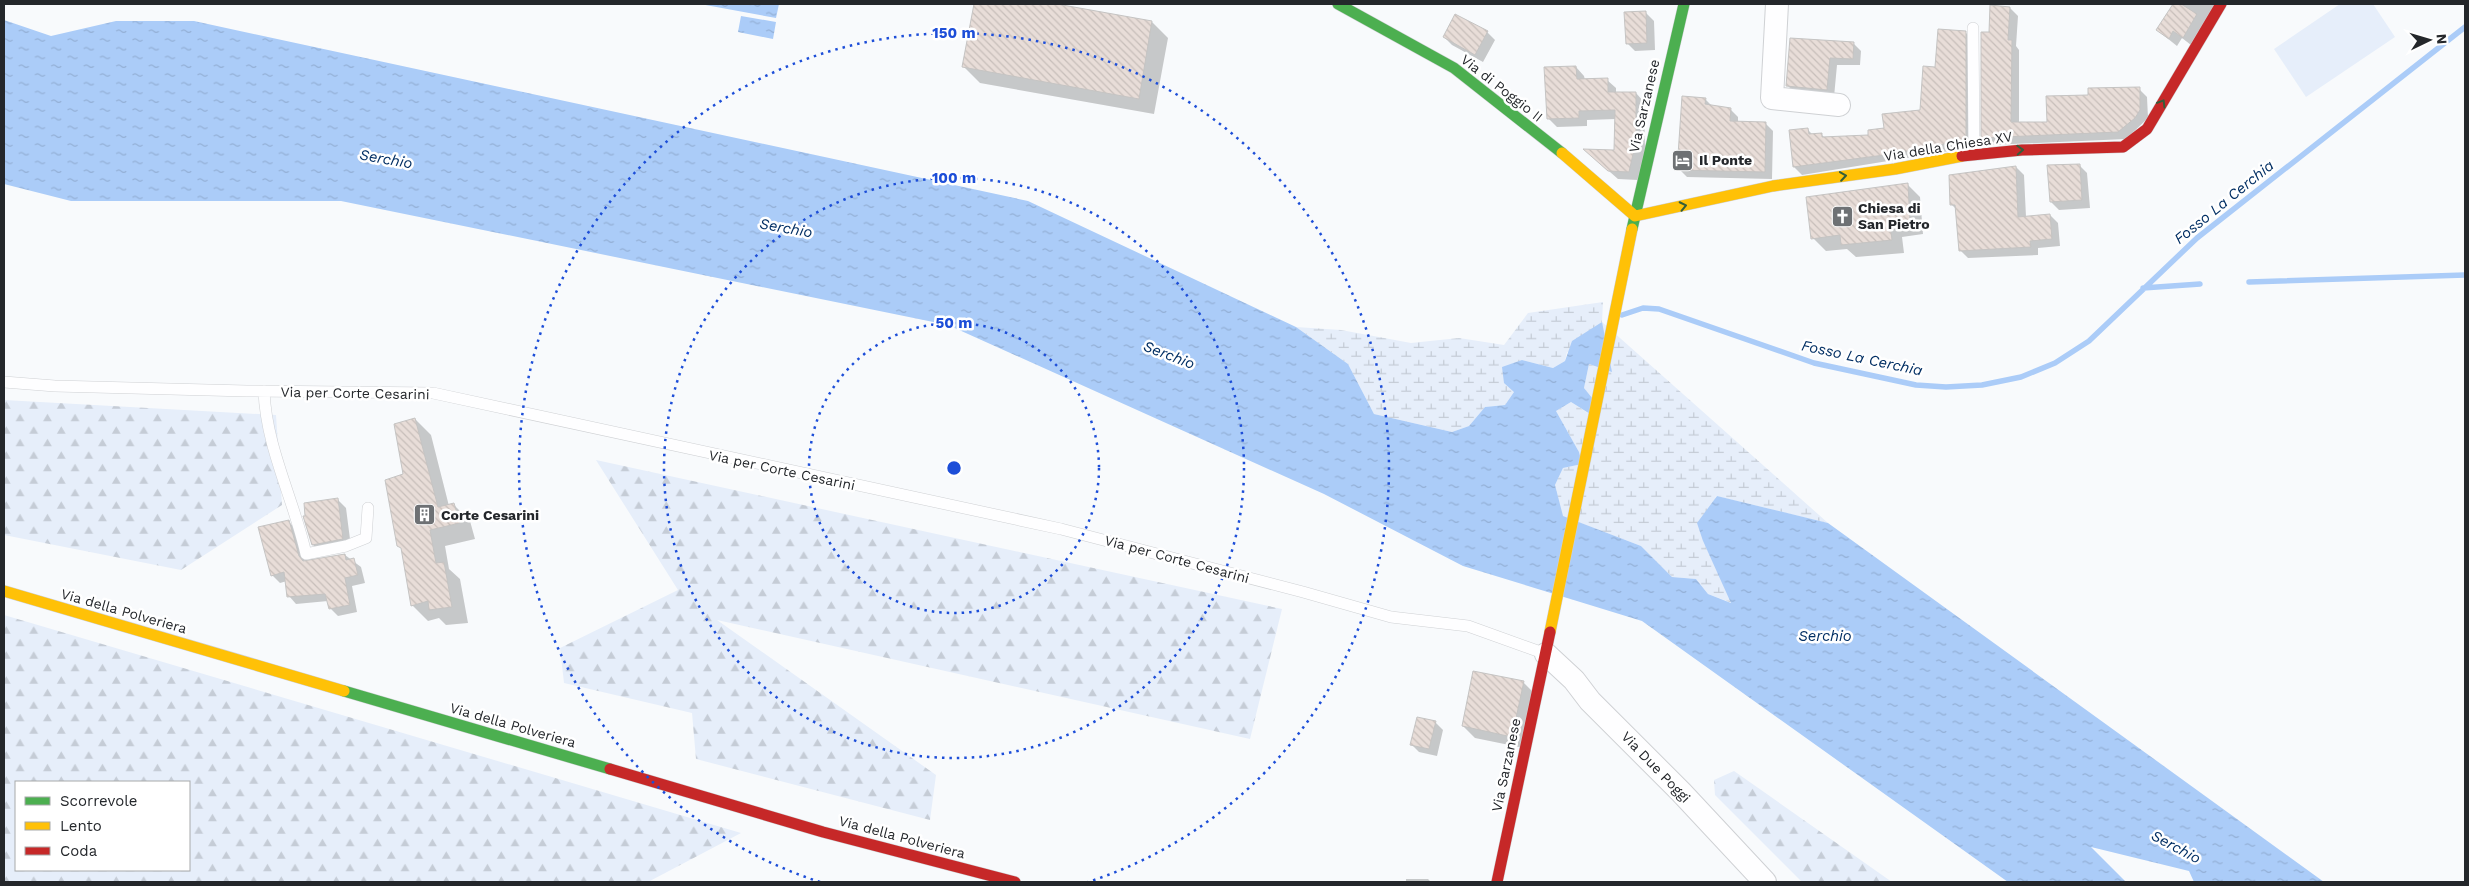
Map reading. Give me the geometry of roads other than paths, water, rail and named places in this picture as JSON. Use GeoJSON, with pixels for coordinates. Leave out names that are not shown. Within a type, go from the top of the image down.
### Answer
{"type":"FeatureCollection","features":[{"type":"Feature","properties":{"kind":"street","name":"Via di Poggio II"},"geometry":{"type":"LineString","coordinates":[[1338,4],[1454,68],[1586,172],[1635,216]]}},
{"type":"Feature","properties":{"kind":"street","name":"Via Sarzanese"},"geometry":{"type":"LineString","coordinates":[[1497,882],[1546,654],[1635,216],[1684,4]]}},
{"type":"Feature","properties":{"kind":"street"},"geometry":{"type":"LineString","coordinates":[[1777,4],[1772,98],[1838,106]]}},
{"type":"Feature","properties":{"kind":"street","name":"Via della Chiesa XV"},"geometry":{"type":"LineString","coordinates":[[1635,216],[1772,186],[1895,169],[1974,154],[2022,150],[2123,147],[2147,129],[2221,4]]}},
{"type":"Feature","properties":{"kind":"street","name":"Via della Polveriera"},"geometry":{"type":"LineString","coordinates":[[4,591],[823,832],[1015,882]]}},
{"type":"Feature","properties":{"kind":"street","name":"Via Due Poggi"},"geometry":{"type":"LineString","coordinates":[[1546,654],[1574,680],[1590,701],[1681,792],[1765,882]]}},
{"type":"Feature","properties":{"kind":"lane"},"geometry":{"type":"LineString","coordinates":[[1973,28],[1974,154]]}},
{"type":"Feature","properties":{"kind":"lane","name":"Via per Corte Cesarini"},"geometry":{"type":"LineString","coordinates":[[4,382],[55,386],[433,393],[654,443],[1061,529],[1391,617],[1468,626],[1546,654]]}},
{"type":"Feature","properties":{"kind":"lane"},"geometry":{"type":"LineString","coordinates":[[264,391],[265,413],[289,500],[298,521],[306,554],[346,546],[366,538],[368,508]]}},
{"type":"Feature","properties":{"kind":"water"},"geometry":{"type":"Polygon","coordinates":[[[700,4],[779,4],[776,18],[700,4]]]}},
{"type":"Feature","properties":{"kind":"water"},"geometry":{"type":"Polygon","coordinates":[[[741,16],[776,22],[773,39],[738,32],[741,16]]]}},
{"type":"Feature","properties":{"kind":"water","name":"Serchio"},"geometry":{"type":"Polygon","coordinates":[[[4,20],[51,36],[116,21],[194,21],[1028,201],[1296,327],[1348,364],[1374,414],[1452,432],[1469,426],[1485,407],[1505,405],[1514,392],[1504,383],[1502,367],[1522,360],[1553,368],[1565,361],[1572,341],[1602,322],[1612,372],[1589,364],[1584,388],[1593,399],[1598,419],[1571,402],[1556,411],[1579,452],[1582,464],[1563,468],[1555,485],[1563,516],[1641,546],[1672,577],[1696,579],[1708,594],[1731,603],[1703,541],[1697,523],[1717,496],[1828,523],[2324,882],[2194,882],[2189,871],[2091,847],[2126,882],[2008,882],[1642,621],[1463,566],[1324,494],[948,325],[341,201],[71,201],[4,184],[4,20]]]}},
{"type":"Feature","properties":{"kind":"waterway","name":"Fosso La Cerchia"},"geometry":{"type":"LineString","coordinates":[[1622,315],[1643,308],[1659,309],[1814,363],[1916,385],[1946,387],[1982,385],[2021,377],[2055,363],[2089,341],[2197,238],[2465,27]]}},
{"type":"Feature","properties":{"kind":"waterway"},"geometry":{"type":"LineString","coordinates":[[2249,282],[2465,275]]}},
{"type":"Feature","properties":{"kind":"waterway"},"geometry":{"type":"LineString","coordinates":[[2143,288],[2200,284]]}},
{"type":"Feature","properties":{"kind":"place","name":"Il Ponte"},"geometry":{"type":"Point","coordinates":[1683,160]}},
{"type":"Feature","properties":{"kind":"place","name":"Chiesa di San Pietro"},"geometry":{"type":"Point","coordinates":[1842,216]}},
{"type":"Feature","properties":{"kind":"place","name":"Corte Cesarini"},"geometry":{"type":"Point","coordinates":[425,515]}}]}
